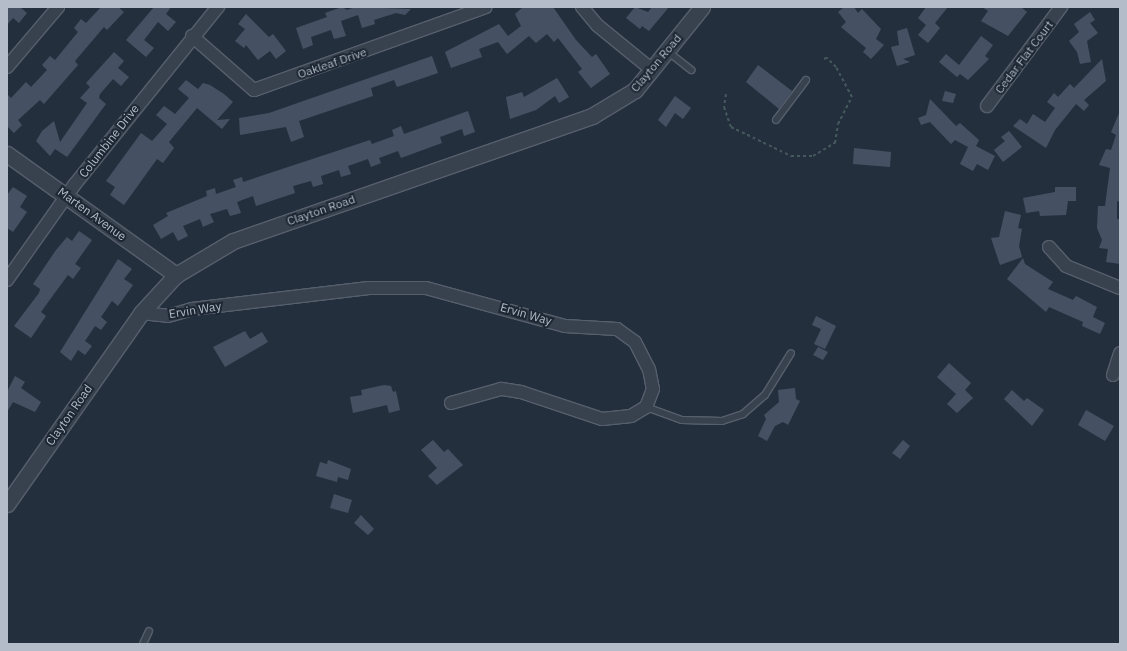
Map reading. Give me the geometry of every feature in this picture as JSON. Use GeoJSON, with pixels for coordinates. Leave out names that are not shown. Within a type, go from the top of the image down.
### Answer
{"type":"FeatureCollection","features":[{"type":"Feature","properties":{"kind":"street"},"geometry":{"type":"LineString","coordinates":[[7,67],[58,7]]}},
{"type":"Feature","properties":{"kind":"street","name":"Columbine Drive"},"geometry":{"type":"LineString","coordinates":[[7,280],[67,196],[192,36],[218,7]]}},
{"type":"Feature","properties":{"kind":"street","name":"Oakleaf Drive"},"geometry":{"type":"LineString","coordinates":[[192,36],[254,90],[486,7]]}},
{"type":"Feature","properties":{"kind":"street"},"geometry":{"type":"LineString","coordinates":[[582,7],[597,25],[652,70]]}},
{"type":"Feature","properties":{"kind":"street","name":"Clayton Road"},"geometry":{"type":"LineString","coordinates":[[7,504],[141,313],[176,275],[233,241],[592,116],[630,94],[652,70],[702,7]]}},
{"type":"Feature","properties":{"kind":"street","name":"Cedar Flat Court"},"geometry":{"type":"LineString","coordinates":[[987,106],[1061,7]]}},
{"type":"Feature","properties":{"kind":"street","name":"Marten Avenue"},"geometry":{"type":"LineString","coordinates":[[8,156],[67,196],[176,275]]}},
{"type":"Feature","properties":{"kind":"street"},"geometry":{"type":"LineString","coordinates":[[1050,247],[1066,266],[1120,288]]}},
{"type":"Feature","properties":{"kind":"street","name":"Ervin Way"},"geometry":{"type":"LineString","coordinates":[[141,313],[168,316],[192,309],[369,288],[426,288],[565,326],[618,330],[628,335],[649,369],[653,389],[646,407]]}},
{"type":"Feature","properties":{"kind":"street"},"geometry":{"type":"LineString","coordinates":[[1113,375],[1120,353]]}},
{"type":"Feature","properties":{"kind":"street"},"geometry":{"type":"LineString","coordinates":[[451,403],[501,389],[521,392],[602,419],[631,416],[646,407]]}},
{"type":"Feature","properties":{"kind":"lane"},"geometry":{"type":"LineString","coordinates":[[667,51],[691,70]]}},
{"type":"Feature","properties":{"kind":"lane"},"geometry":{"type":"LineString","coordinates":[[776,120],[806,80]]}},
{"type":"Feature","properties":{"kind":"lane"},"geometry":{"type":"LineString","coordinates":[[646,407],[682,420],[722,421],[743,414],[765,395],[791,353]]}},
{"type":"Feature","properties":{"kind":"lane"},"geometry":{"type":"LineString","coordinates":[[143,644],[149,631]]}},
{"type":"Feature","properties":{"kind":"path"},"geometry":{"type":"LineString","coordinates":[[726,94],[724,107],[731,127],[791,156],[813,156],[835,143],[838,124],[852,97],[836,67],[827,58],[822,59]]}},
{"type":"Feature","properties":{"kind":"building"},"geometry":{"type":"Polygon","coordinates":[[[7,7],[20,7],[27,13],[19,23],[13,18],[7,25],[7,7]]]}},
{"type":"Feature","properties":{"kind":"building"},"geometry":{"type":"Polygon","coordinates":[[[101,7],[118,7],[124,12],[107,30],[104,27],[75,61],[78,65],[44,104],[40,100],[18,120],[22,125],[14,133],[7,126],[7,94],[11,98],[26,82],[31,87],[47,70],[42,65],[50,56],[55,60],[78,32],[74,28],[81,19],[86,23],[101,7]]]}},
{"type":"Feature","properties":{"kind":"building"},"geometry":{"type":"Polygon","coordinates":[[[154,7],[171,7],[166,14],[176,22],[168,31],[158,22],[144,40],[154,48],[146,57],[126,40],[154,7]]]}},
{"type":"Feature","properties":{"kind":"building"},"geometry":{"type":"Polygon","coordinates":[[[342,7],[347,10],[355,7],[411,9],[405,15],[396,13],[374,20],[375,24],[362,28],[358,15],[341,21],[346,36],[334,39],[331,30],[311,37],[313,45],[303,49],[296,28],[327,17],[325,13],[342,7]]]}},
{"type":"Feature","properties":{"kind":"building"},"geometry":{"type":"Polygon","coordinates":[[[523,7],[553,7],[576,40],[592,57],[596,54],[610,74],[591,88],[578,72],[582,69],[558,38],[554,42],[547,34],[536,43],[529,36],[507,54],[498,42],[479,49],[482,57],[451,68],[445,52],[499,24],[508,36],[521,26],[515,14],[523,7]]]}},
{"type":"Feature","properties":{"kind":"building"},"geometry":{"type":"Polygon","coordinates":[[[635,7],[648,12],[652,7],[669,7],[649,31],[642,26],[640,29],[626,18],[635,7]]]}},
{"type":"Feature","properties":{"kind":"building"},"geometry":{"type":"Polygon","coordinates":[[[844,7],[854,7],[858,13],[862,9],[881,29],[876,39],[884,45],[871,59],[863,52],[866,48],[841,27],[846,22],[838,12],[844,7]]]}},
{"type":"Feature","properties":{"kind":"building"},"geometry":{"type":"Polygon","coordinates":[[[926,7],[948,7],[935,23],[940,28],[928,43],[918,35],[926,25],[918,18],[926,7]]]}},
{"type":"Feature","properties":{"kind":"building"},"geometry":{"type":"Polygon","coordinates":[[[982,7],[1021,7],[1027,12],[1008,36],[981,21],[988,11],[982,7]]]}},
{"type":"Feature","properties":{"kind":"building"},"geometry":{"type":"Polygon","coordinates":[[[1090,12],[1095,20],[1090,23],[1098,33],[1087,41],[1091,62],[1080,64],[1077,52],[1069,41],[1079,32],[1074,24],[1090,12]]]}},
{"type":"Feature","properties":{"kind":"building"},"geometry":{"type":"Polygon","coordinates":[[[246,14],[269,37],[273,34],[286,51],[276,59],[270,51],[258,60],[246,45],[244,48],[235,41],[245,29],[238,24],[246,14]]]}},
{"type":"Feature","properties":{"kind":"building"},"geometry":{"type":"Polygon","coordinates":[[[907,28],[915,55],[903,59],[910,62],[897,66],[891,47],[899,45],[897,31],[907,28]]]}},
{"type":"Feature","properties":{"kind":"building"},"geometry":{"type":"Polygon","coordinates":[[[981,36],[993,45],[985,56],[989,59],[968,80],[960,74],[957,77],[939,62],[946,54],[959,65],[981,36]]]}},
{"type":"Feature","properties":{"kind":"building"},"geometry":{"type":"Polygon","coordinates":[[[114,52],[124,61],[118,68],[129,77],[121,86],[113,79],[100,94],[99,98],[106,104],[67,157],[55,149],[50,156],[36,141],[42,131],[54,121],[60,142],[87,103],[80,98],[90,87],[86,83],[114,52]]]}},
{"type":"Feature","properties":{"kind":"building"},"geometry":{"type":"Polygon","coordinates":[[[432,56],[438,73],[397,87],[394,80],[371,88],[373,96],[299,121],[304,137],[291,142],[286,127],[240,135],[239,118],[269,113],[432,56]]]}},
{"type":"Feature","properties":{"kind":"building"},"geometry":{"type":"Polygon","coordinates":[[[1102,59],[1106,81],[1084,100],[1089,105],[1084,111],[1076,104],[1055,130],[1046,148],[1013,126],[1020,119],[1027,124],[1033,114],[1045,122],[1055,108],[1047,102],[1054,93],[1058,97],[1070,84],[1074,88],[1102,59]]]}},
{"type":"Feature","properties":{"kind":"building"},"geometry":{"type":"Polygon","coordinates":[[[758,65],[792,91],[779,109],[746,82],[758,65]]]}},
{"type":"Feature","properties":{"kind":"building"},"geometry":{"type":"Polygon","coordinates":[[[557,78],[569,97],[559,103],[555,96],[536,110],[510,119],[506,97],[522,92],[524,97],[557,78]]]}},
{"type":"Feature","properties":{"kind":"building"},"geometry":{"type":"Polygon","coordinates":[[[186,80],[198,89],[203,83],[210,85],[224,94],[233,102],[217,120],[230,119],[222,129],[197,108],[169,142],[174,148],[163,163],[157,159],[124,205],[110,195],[115,187],[106,181],[141,133],[152,141],[167,124],[156,115],[164,106],[175,114],[189,98],[178,89],[186,80]]]}},
{"type":"Feature","properties":{"kind":"building"},"geometry":{"type":"Polygon","coordinates":[[[945,91],[956,94],[953,103],[942,101],[945,91]]]}},
{"type":"Feature","properties":{"kind":"building"},"geometry":{"type":"Polygon","coordinates":[[[675,96],[691,108],[683,119],[675,113],[666,127],[658,120],[675,96]]]}},
{"type":"Feature","properties":{"kind":"building"},"geometry":{"type":"Polygon","coordinates":[[[930,99],[956,126],[960,123],[979,140],[976,146],[995,156],[988,170],[977,164],[973,171],[960,164],[968,147],[955,140],[951,144],[930,122],[921,125],[918,118],[926,115],[930,99]]]}},
{"type":"Feature","properties":{"kind":"building"},"geometry":{"type":"Polygon","coordinates":[[[468,111],[475,132],[464,136],[462,129],[440,137],[442,143],[401,158],[398,151],[379,158],[381,163],[371,167],[368,159],[348,166],[351,174],[341,177],[339,170],[321,176],[323,184],[313,187],[311,181],[293,186],[295,193],[256,206],[253,196],[237,202],[241,213],[230,216],[227,209],[210,214],[214,222],[203,227],[200,219],[183,226],[188,236],[178,241],[173,232],[161,239],[153,225],[168,216],[166,213],[207,196],[206,191],[215,188],[216,194],[236,187],[233,180],[242,177],[243,182],[370,140],[372,144],[394,136],[392,130],[401,126],[404,134],[468,111]]]}},
{"type":"Feature","properties":{"kind":"building"},"geometry":{"type":"Polygon","coordinates":[[[1120,111],[1120,202],[1117,201],[1117,219],[1120,219],[1120,264],[1106,262],[1108,249],[1099,248],[1102,240],[1097,228],[1098,206],[1105,206],[1110,168],[1099,165],[1106,149],[1111,150],[1116,135],[1111,132],[1120,111]]]}},
{"type":"Feature","properties":{"kind":"building"},"geometry":{"type":"Polygon","coordinates":[[[1009,131],[1022,147],[1003,162],[994,150],[1005,141],[1001,137],[1009,131]]]}},
{"type":"Feature","properties":{"kind":"building"},"geometry":{"type":"Polygon","coordinates":[[[854,148],[891,152],[890,167],[853,164],[854,148]]]}},
{"type":"Feature","properties":{"kind":"building"},"geometry":{"type":"Polygon","coordinates":[[[13,187],[27,196],[20,207],[27,212],[13,232],[7,228],[7,195],[13,187]]]}},
{"type":"Feature","properties":{"kind":"building"},"geometry":{"type":"Polygon","coordinates":[[[1055,187],[1076,187],[1076,201],[1068,201],[1066,215],[1040,216],[1039,211],[1026,213],[1023,198],[1055,192],[1055,187]]]}},
{"type":"Feature","properties":{"kind":"building"},"geometry":{"type":"Polygon","coordinates":[[[1005,211],[1021,215],[1018,228],[1022,229],[1019,246],[1022,257],[1000,265],[991,238],[999,237],[1005,211]]]}},
{"type":"Feature","properties":{"kind":"building"},"geometry":{"type":"Polygon","coordinates":[[[79,231],[92,240],[75,264],[81,268],[73,279],[68,275],[41,312],[46,316],[31,338],[14,326],[39,293],[40,289],[33,284],[56,250],[67,237],[72,241],[79,231]]]}},
{"type":"Feature","properties":{"kind":"building"},"geometry":{"type":"Polygon","coordinates":[[[1023,258],[1025,264],[1053,282],[1048,289],[1073,300],[1076,296],[1097,307],[1093,317],[1105,323],[1100,334],[1082,326],[1083,322],[1049,307],[1046,312],[1007,279],[1023,258]]]}},
{"type":"Feature","properties":{"kind":"building"},"geometry":{"type":"Polygon","coordinates":[[[118,259],[132,269],[124,279],[133,285],[118,306],[112,301],[101,317],[107,322],[101,330],[95,326],[85,341],[92,346],[85,355],[78,350],[71,361],[60,352],[118,259]]]}},
{"type":"Feature","properties":{"kind":"building"},"geometry":{"type":"Polygon","coordinates":[[[816,316],[836,326],[825,349],[814,344],[821,329],[812,325],[816,316]]]}},
{"type":"Feature","properties":{"kind":"building"},"geometry":{"type":"Polygon","coordinates":[[[245,331],[250,339],[262,332],[268,342],[225,367],[213,347],[245,331]]]}},
{"type":"Feature","properties":{"kind":"building"},"geometry":{"type":"Polygon","coordinates":[[[818,347],[828,352],[823,360],[813,355],[818,347]]]}},
{"type":"Feature","properties":{"kind":"building"},"geometry":{"type":"Polygon","coordinates":[[[949,363],[971,383],[965,390],[973,398],[957,413],[947,404],[956,394],[937,377],[949,363]]]}},
{"type":"Feature","properties":{"kind":"building"},"geometry":{"type":"Polygon","coordinates":[[[15,376],[25,382],[21,388],[41,402],[35,412],[13,402],[7,412],[7,392],[15,376]]]}},
{"type":"Feature","properties":{"kind":"building"},"geometry":{"type":"Polygon","coordinates":[[[384,385],[391,386],[393,392],[396,391],[400,410],[389,413],[387,405],[353,413],[350,397],[362,395],[361,390],[384,385]]]}},
{"type":"Feature","properties":{"kind":"building"},"geometry":{"type":"Polygon","coordinates":[[[795,388],[796,399],[800,401],[788,425],[783,422],[775,426],[767,441],[758,436],[766,419],[764,415],[779,402],[778,390],[795,388]]]}},
{"type":"Feature","properties":{"kind":"building"},"geometry":{"type":"Polygon","coordinates":[[[1012,390],[1024,401],[1027,398],[1044,410],[1032,426],[1004,399],[1012,390]]]}},
{"type":"Feature","properties":{"kind":"building"},"geometry":{"type":"Polygon","coordinates":[[[1086,410],[1114,426],[1105,441],[1078,425],[1086,410]]]}},
{"type":"Feature","properties":{"kind":"building"},"geometry":{"type":"Polygon","coordinates":[[[433,440],[444,452],[448,449],[463,465],[437,485],[428,476],[437,468],[421,450],[433,440]]]}},
{"type":"Feature","properties":{"kind":"building"},"geometry":{"type":"Polygon","coordinates":[[[903,440],[910,446],[900,459],[892,453],[903,440]]]}},
{"type":"Feature","properties":{"kind":"building"},"geometry":{"type":"Polygon","coordinates":[[[328,460],[351,469],[348,480],[338,477],[337,482],[316,476],[320,462],[327,464],[328,460]]]}},
{"type":"Feature","properties":{"kind":"building"},"geometry":{"type":"Polygon","coordinates":[[[334,494],[352,500],[348,513],[330,508],[334,494]]]}},
{"type":"Feature","properties":{"kind":"building"},"geometry":{"type":"Polygon","coordinates":[[[361,515],[374,529],[368,535],[354,523],[361,515]]]}}]}
